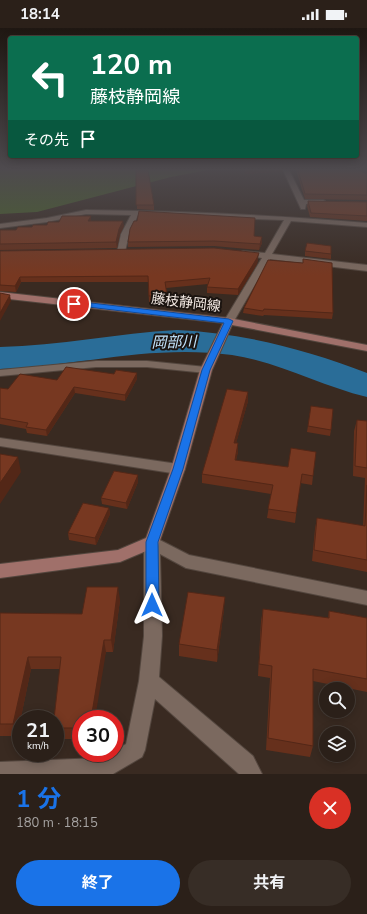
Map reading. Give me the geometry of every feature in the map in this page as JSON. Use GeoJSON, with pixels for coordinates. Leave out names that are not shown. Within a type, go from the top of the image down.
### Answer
{"type":"FeatureCollection","features":[{"type":"Feature","properties":{"kind":"street"},"geometry":{"type":"LineString","coordinates":[[302,205],[304,220]]}},
{"type":"Feature","properties":{"kind":"street"},"geometry":{"type":"LineString","coordinates":[[0,226],[47,220],[86,212],[172,213],[367,225]]}},
{"type":"Feature","properties":{"kind":"street"},"geometry":{"type":"LineString","coordinates":[[121,252],[125,234],[135,213]]}},
{"type":"Feature","properties":{"kind":"street"},"geometry":{"type":"LineString","coordinates":[[0,773],[101,769],[135,750],[149,681],[152,636],[152,542],[178,469],[206,370],[223,331],[289,219]]}},
{"type":"Feature","properties":{"kind":"street"},"geometry":{"type":"LineString","coordinates":[[233,252],[269,255],[367,268]]}},
{"type":"Feature","properties":{"kind":"street","name":"藤枝静岡線"},"geometry":{"type":"LineString","coordinates":[[0,295],[229,321],[367,348]]}},
{"type":"Feature","properties":{"kind":"street"},"geometry":{"type":"LineString","coordinates":[[0,373],[96,364],[147,364],[206,370]]}},
{"type":"Feature","properties":{"kind":"street"},"geometry":{"type":"LineString","coordinates":[[0,442],[178,469]]}},
{"type":"Feature","properties":{"kind":"street"},"geometry":{"type":"LineString","coordinates":[[0,571],[120,556],[152,542]]}},
{"type":"Feature","properties":{"kind":"street"},"geometry":{"type":"LineString","coordinates":[[152,542],[186,561],[367,598]]}},
{"type":"Feature","properties":{"kind":"street"},"geometry":{"type":"LineString","coordinates":[[149,681],[245,764],[251,774]]}},
{"type":"Feature","properties":{"kind":"green space"},"geometry":{"type":"Polygon","coordinates":[[[0,205],[65,205],[37,212],[0,214],[0,205]]]}},
{"type":"Feature","properties":{"kind":"building"},"geometry":{"type":"Polygon","coordinates":[[[309,205],[367,205],[367,216],[311,213],[309,205]]]}},
{"type":"Feature","properties":{"kind":"building"},"geometry":{"type":"Polygon","coordinates":[[[139,211],[255,218],[254,236],[262,237],[260,244],[214,241],[128,242],[130,229],[134,221],[137,221],[139,211]]]}},
{"type":"Feature","properties":{"kind":"building"},"geometry":{"type":"Polygon","coordinates":[[[62,216],[91,216],[88,221],[123,221],[119,229],[116,242],[0,244],[0,230],[16,230],[18,227],[47,225],[48,222],[59,222],[62,216]]]}},
{"type":"Feature","properties":{"kind":"building"},"geometry":{"type":"Polygon","coordinates":[[[307,243],[331,246],[331,254],[305,251],[307,243]]]}},
{"type":"Feature","properties":{"kind":"building"},"geometry":{"type":"Polygon","coordinates":[[[214,248],[259,253],[238,289],[207,287],[210,278],[165,282],[167,295],[149,296],[148,276],[20,277],[15,286],[0,285],[0,251],[214,248]]]}},
{"type":"Feature","properties":{"kind":"building"},"geometry":{"type":"Polygon","coordinates":[[[303,259],[332,263],[333,313],[264,309],[263,311],[244,308],[268,260],[303,263],[303,259]]]}},
{"type":"Feature","properties":{"kind":"building"},"geometry":{"type":"Polygon","coordinates":[[[0,293],[10,295],[0,313],[0,293]]]}},
{"type":"Feature","properties":{"kind":"building"},"geometry":{"type":"Polygon","coordinates":[[[66,367],[114,374],[116,370],[137,373],[125,395],[74,387],[46,430],[26,427],[28,423],[0,418],[0,388],[8,389],[20,374],[57,380],[66,367]]]}},
{"type":"Feature","properties":{"kind":"building"},"geometry":{"type":"Polygon","coordinates":[[[227,389],[248,392],[234,443],[238,443],[235,460],[288,467],[291,448],[316,452],[313,476],[302,474],[296,513],[268,509],[273,485],[202,474],[227,389]]]}},
{"type":"Feature","properties":{"kind":"building"},"geometry":{"type":"Polygon","coordinates":[[[311,406],[333,409],[331,430],[308,426],[311,406]]]}},
{"type":"Feature","properties":{"kind":"building"},"geometry":{"type":"Polygon","coordinates":[[[357,420],[367,421],[367,468],[355,466],[357,420]]]}},
{"type":"Feature","properties":{"kind":"building"},"geometry":{"type":"Polygon","coordinates":[[[0,454],[18,457],[0,483],[0,454]]]}},
{"type":"Feature","properties":{"kind":"building"},"geometry":{"type":"Polygon","coordinates":[[[114,471],[138,475],[126,503],[101,498],[114,471]]]}},
{"type":"Feature","properties":{"kind":"building"},"geometry":{"type":"Polygon","coordinates":[[[367,485],[367,560],[314,550],[317,518],[365,526],[367,485]]]}},
{"type":"Feature","properties":{"kind":"building"},"geometry":{"type":"Polygon","coordinates":[[[83,503],[109,508],[95,538],[68,533],[83,503]]]}},
{"type":"Feature","properties":{"kind":"building"},"geometry":{"type":"Polygon","coordinates":[[[87,587],[118,587],[111,640],[104,640],[92,710],[72,710],[72,728],[64,728],[64,710],[55,710],[61,657],[28,657],[16,710],[12,710],[12,724],[0,724],[0,613],[82,614],[87,587]]]}},
{"type":"Feature","properties":{"kind":"building"},"geometry":{"type":"Polygon","coordinates":[[[188,592],[225,597],[217,650],[179,644],[188,592]]]}},
{"type":"Feature","properties":{"kind":"building"},"geometry":{"type":"Polygon","coordinates":[[[263,609],[329,618],[329,611],[367,618],[367,679],[313,669],[313,746],[268,738],[272,666],[259,664],[263,609]]]}},
{"type":"Feature","properties":{"kind":"waterway","name":"岡部川"},"geometry":{"type":"LineString","coordinates":[[0,358],[56,354],[147,342],[206,342],[260,350],[286,357],[313,365],[367,386]]}},
{"type":"Feature","properties":{"kind":"route"},"geometry":{"type":"LineString","coordinates":[[74,304],[229,321],[206,370],[178,469],[152,542],[152,605]]}}]}
